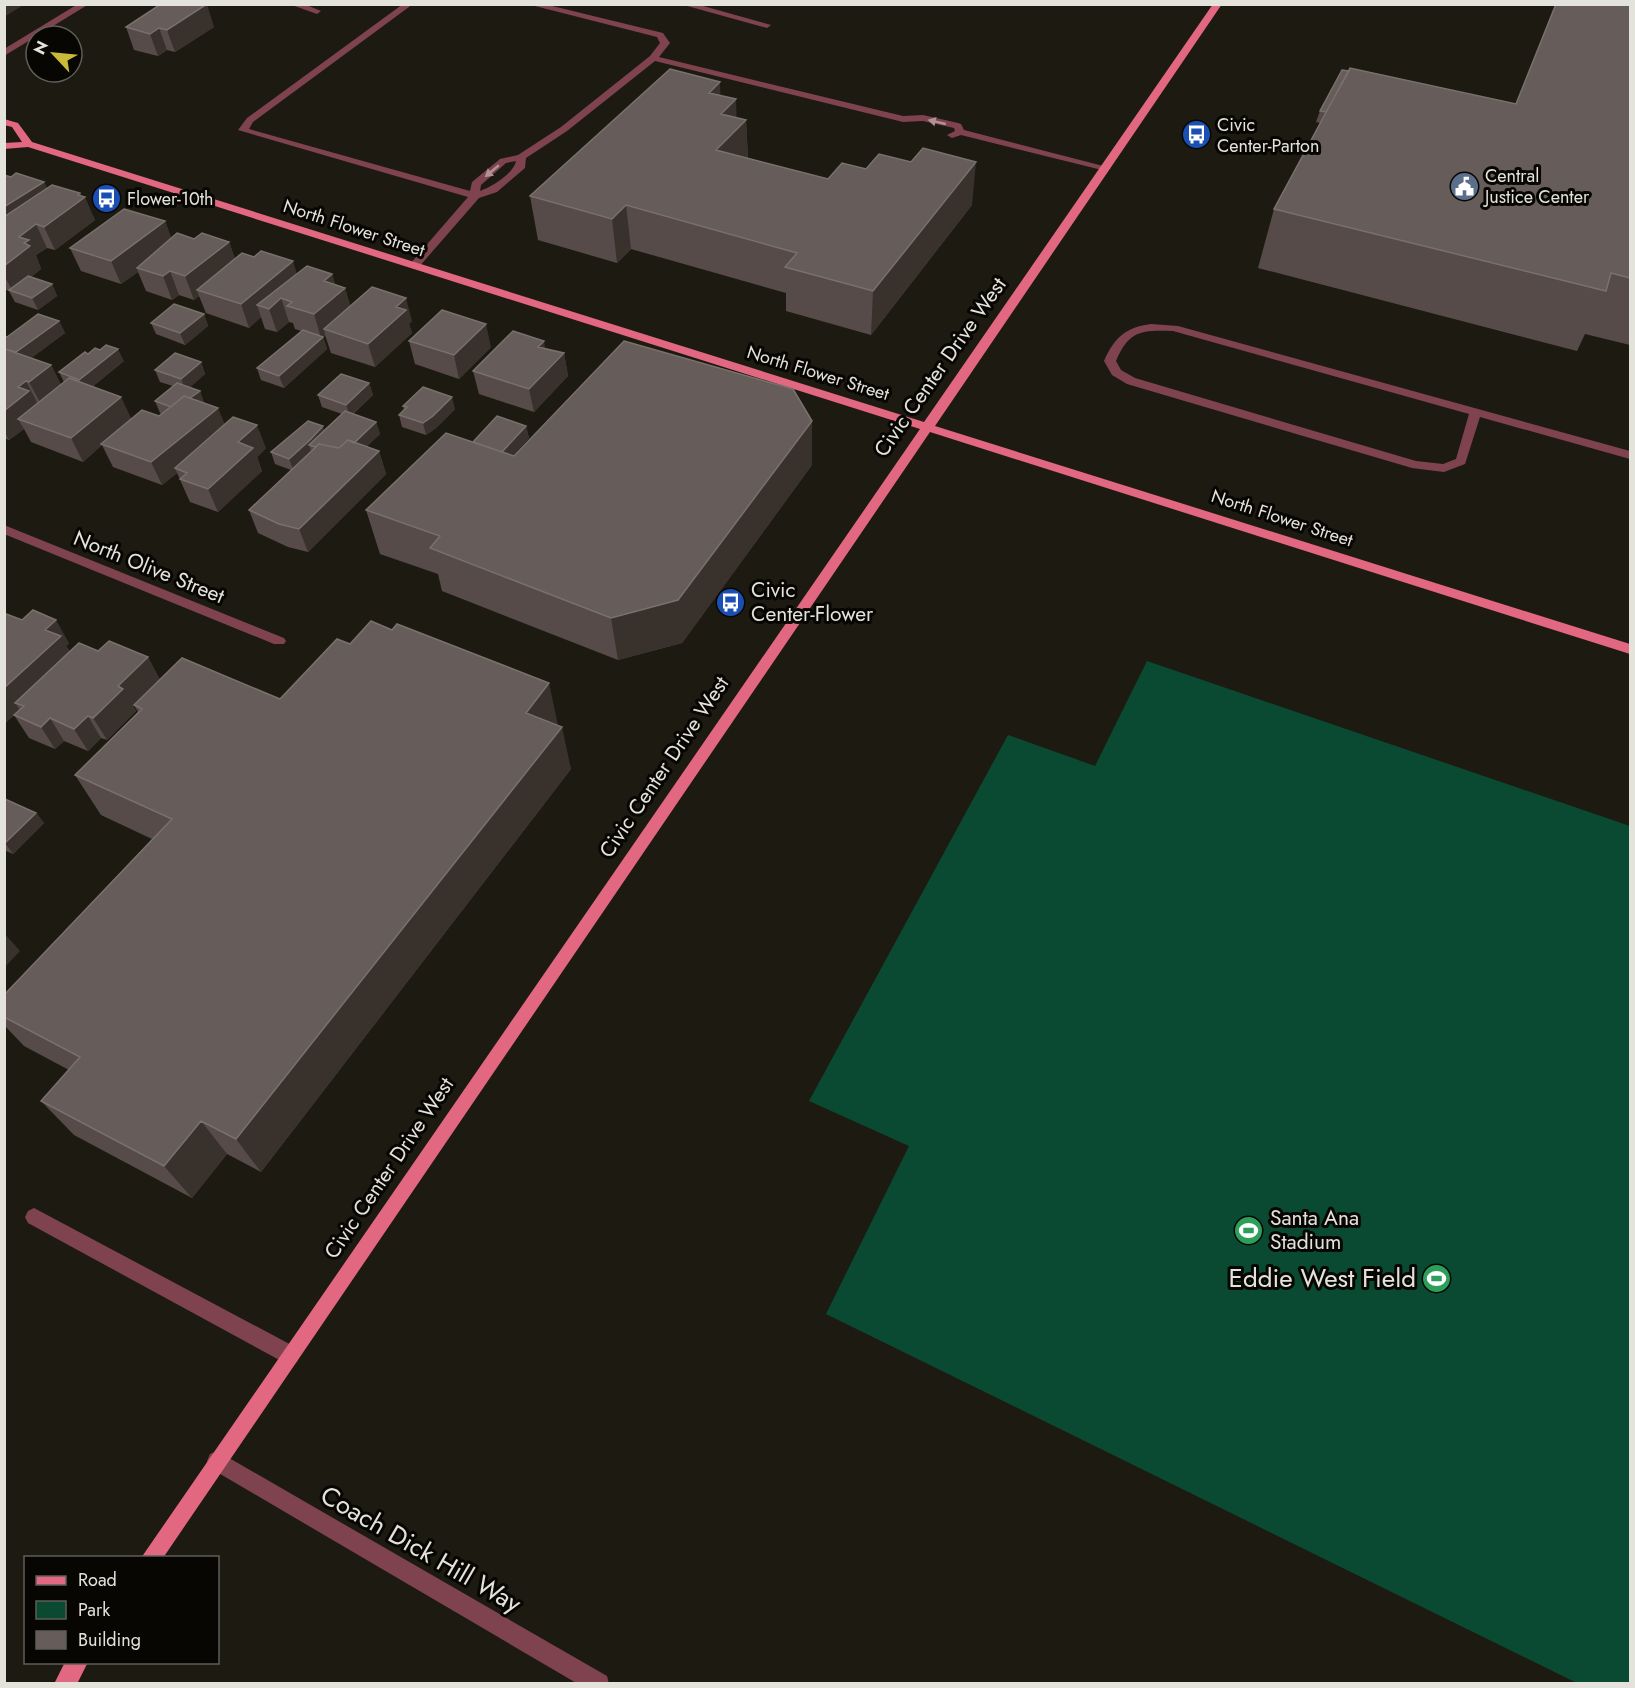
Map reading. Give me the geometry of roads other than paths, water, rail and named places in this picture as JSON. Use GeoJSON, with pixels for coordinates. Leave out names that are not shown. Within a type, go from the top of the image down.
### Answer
{"type":"FeatureCollection","features":[{"type":"Feature","properties":{"kind":"main road","name":"Civic Center Drive West"},"geometry":{"type":"LineString","coordinates":[[152,1556],[1106,168],[1215,5]]}},
{"type":"Feature","properties":{"kind":"main road","name":"North Flower Street"},"geometry":{"type":"LineString","coordinates":[[4,122],[15,125],[29,144]]}},
{"type":"Feature","properties":{"kind":"main road","name":"North Flower Street"},"geometry":{"type":"LineString","coordinates":[[4,146],[29,144],[1630,649]]}},
{"type":"Feature","properties":{"kind":"main road"},"geometry":{"type":"LineString","coordinates":[[64,1683],[77,1664]]}},
{"type":"Feature","properties":{"kind":"street"},"geometry":{"type":"LineString","coordinates":[[4,53],[85,4]]}},
{"type":"Feature","properties":{"kind":"street"},"geometry":{"type":"LineString","coordinates":[[293,4],[317,11]]}},
{"type":"Feature","properties":{"kind":"street"},"geometry":{"type":"LineString","coordinates":[[408,4],[250,120],[243,130],[475,196]]}},
{"type":"Feature","properties":{"kind":"street"},"geometry":{"type":"LineString","coordinates":[[475,196],[476,184],[503,161],[520,157],[564,129],[653,58],[665,43],[660,35],[531,4]]}},
{"type":"Feature","properties":{"kind":"street"},"geometry":{"type":"LineString","coordinates":[[684,4],[767,25]]}},
{"type":"Feature","properties":{"kind":"street"},"geometry":{"type":"LineString","coordinates":[[653,58],[910,120],[915,127],[950,135],[960,132],[1106,168]]}},
{"type":"Feature","properties":{"kind":"street"},"geometry":{"type":"LineString","coordinates":[[414,266],[475,196],[493,190],[521,166],[520,157]]}},
{"type":"Feature","properties":{"kind":"street"},"geometry":{"type":"LineString","coordinates":[[1475,413],[1461,461],[1444,468],[1416,465],[1131,381],[1116,372],[1110,361],[1120,339],[1134,330],[1174,328],[1630,455]]}},
{"type":"Feature","properties":{"kind":"street","name":"North Olive Street"},"geometry":{"type":"LineString","coordinates":[[4,530],[279,641]]}},
{"type":"Feature","properties":{"kind":"street"},"geometry":{"type":"LineString","coordinates":[[34,1217],[290,1355]]}},
{"type":"Feature","properties":{"kind":"street","name":"Coach Dick Hill Way"},"geometry":{"type":"LineString","coordinates":[[217,1461],[598,1683]]}},
{"type":"Feature","properties":{"kind":"place","name":"Civic Center-Parton"},"geometry":{"type":"Point","coordinates":[1196,135]}},
{"type":"Feature","properties":{"kind":"place","name":"Central Justice Center"},"geometry":{"type":"Point","coordinates":[1464,186]}},
{"type":"Feature","properties":{"kind":"place","name":"Flower-10th"},"geometry":{"type":"Point","coordinates":[106,199]}},
{"type":"Feature","properties":{"kind":"place","name":"Civic Center-Flower"},"geometry":{"type":"Point","coordinates":[730,602]}},
{"type":"Feature","properties":{"kind":"place","name":"Santa Ana Stadium"},"geometry":{"type":"Point","coordinates":[1249,1230]}},
{"type":"Feature","properties":{"kind":"place","name":"Eddie West Field"},"geometry":{"type":"Point","coordinates":[1437,1278]}}]}
